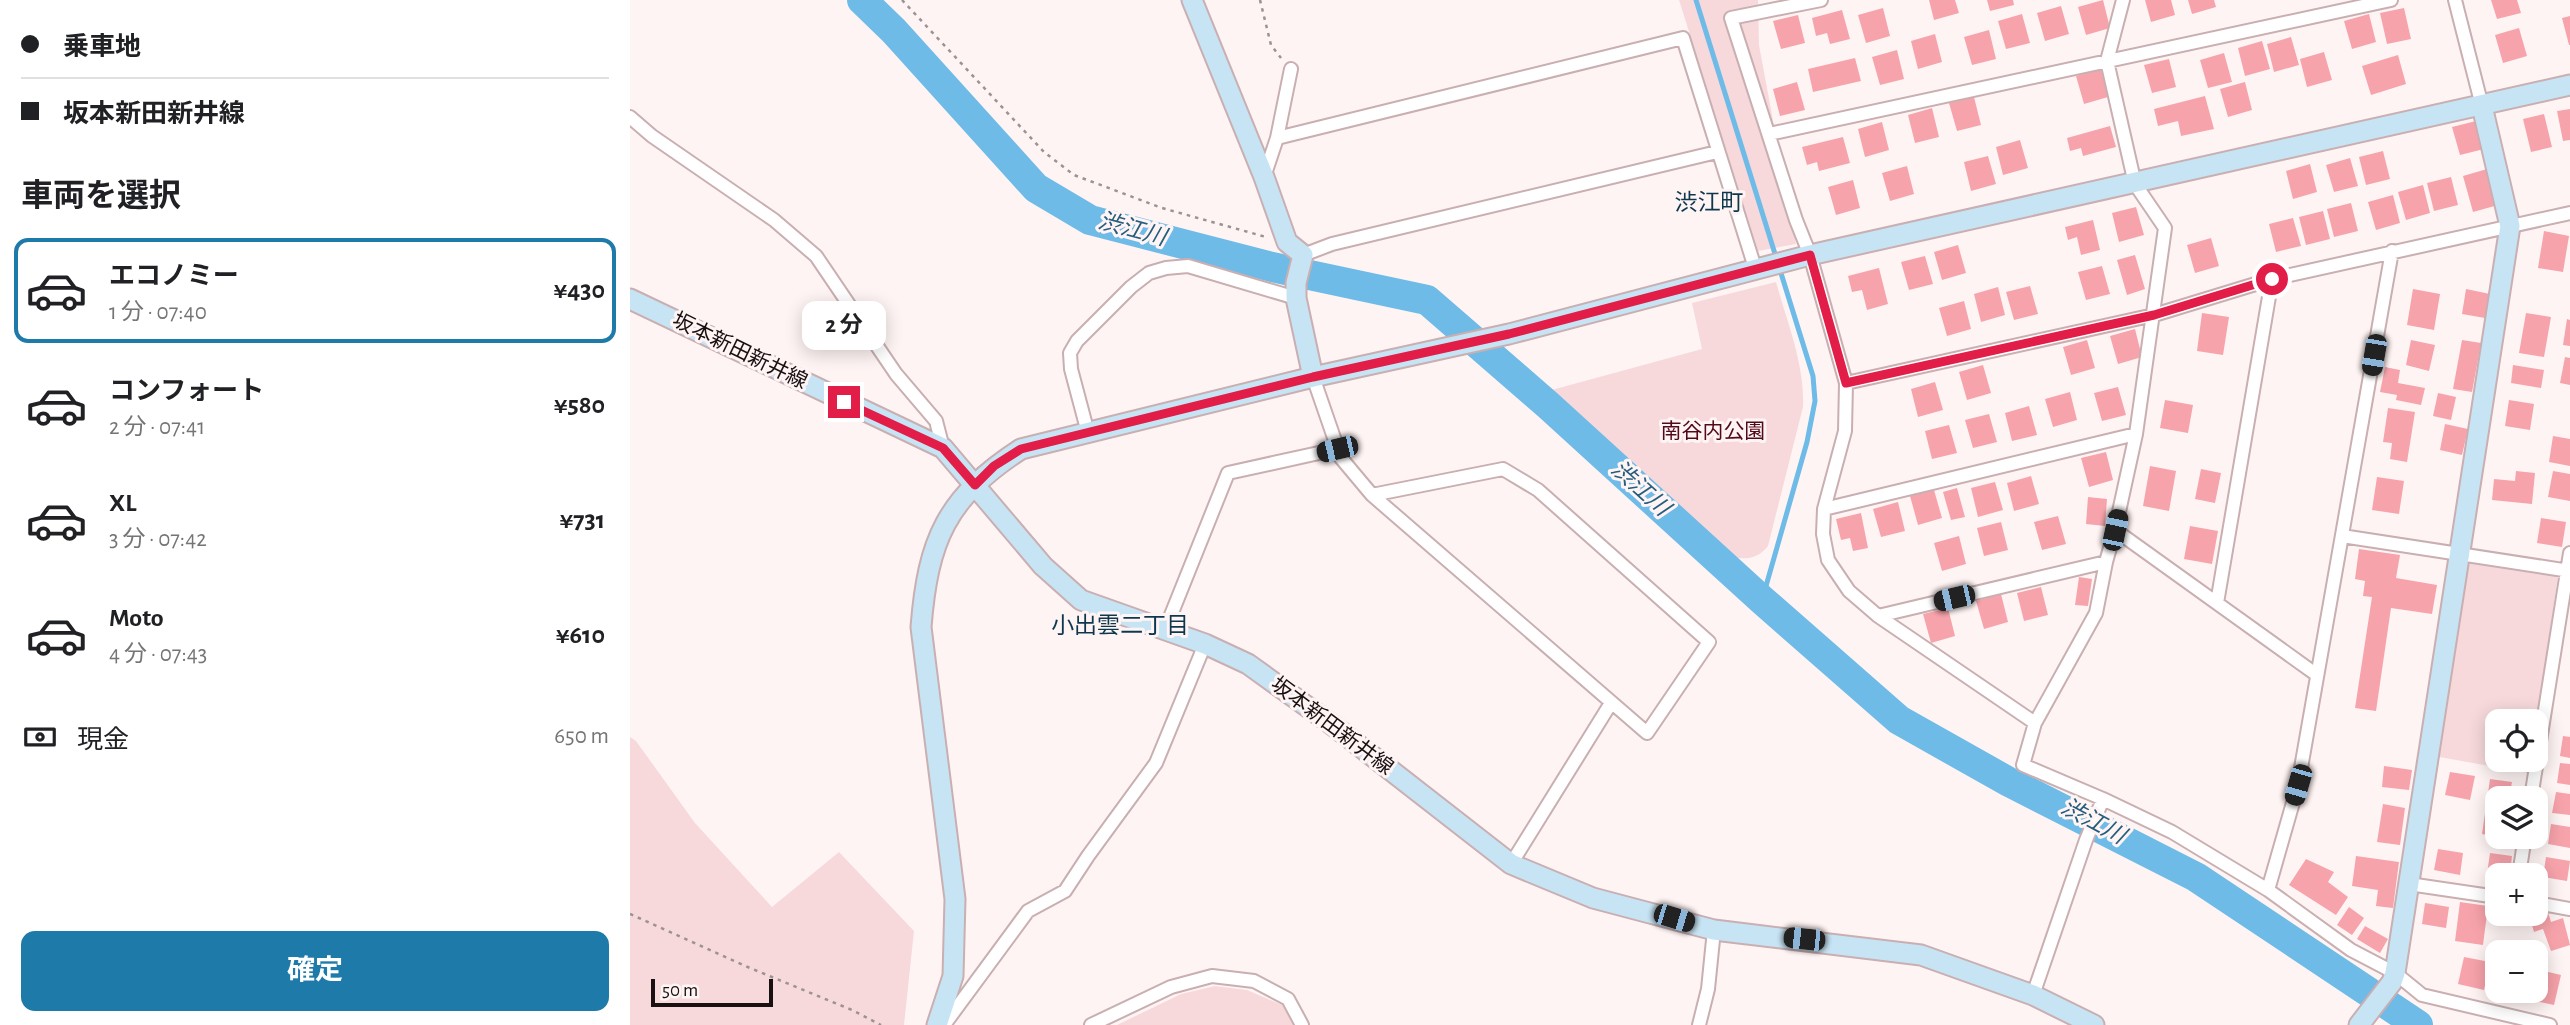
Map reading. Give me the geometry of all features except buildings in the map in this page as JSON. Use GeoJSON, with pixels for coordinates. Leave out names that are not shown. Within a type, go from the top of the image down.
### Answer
{"type":"FeatureCollection","features":[{"type":"Feature","properties":{"kind":"street"},"geometry":{"type":"LineString","coordinates":[[1192,0],[1264,177],[1287,242],[1303,255]]}},
{"type":"Feature","properties":{"kind":"street"},"geometry":{"type":"LineString","coordinates":[[1821,0],[1731,18],[1796,220],[1804,257],[1846,383],[1845,431],[1824,509],[1823,534],[1828,560],[1849,591],[1878,616],[2035,723]]}},
{"type":"Feature","properties":{"kind":"street"},"geometry":{"type":"LineString","coordinates":[[2123,0],[2107,61],[2135,184],[2165,228],[2154,315],[2136,434],[2115,530],[2105,562],[2096,613],[2035,723],[2023,765],[2101,803],[2172,832],[2268,890],[2351,950],[2422,995],[2550,1025]]}},
{"type":"Feature","properties":{"kind":"street"},"geometry":{"type":"LineString","coordinates":[[1769,134],[2391,0]]}},
{"type":"Feature","properties":{"kind":"street"},"geometry":{"type":"LineString","coordinates":[[2360,1022],[2393,977],[2510,226],[2455,0]]}},
{"type":"Feature","properties":{"kind":"street"},"geometry":{"type":"LineString","coordinates":[[1276,138],[1683,38],[1717,152],[1759,270]]}},
{"type":"Feature","properties":{"kind":"street"},"geometry":{"type":"LineString","coordinates":[[1264,177],[1276,138],[1291,69]]}},
{"type":"Feature","properties":{"kind":"street"},"geometry":{"type":"LineString","coordinates":[[937,1025],[953,976],[955,899],[921,627],[924,586],[948,515],[994,466],[1021,449],[1313,377],[1509,334],[1804,257],[2570,85]]}},
{"type":"Feature","properties":{"kind":"street"},"geometry":{"type":"LineString","coordinates":[[630,117],[652,136],[774,220],[816,256],[896,374],[936,421],[943,448]]}},
{"type":"Feature","properties":{"kind":"street"},"geometry":{"type":"LineString","coordinates":[[1303,255],[1332,244],[1717,152]]}},
{"type":"Feature","properties":{"kind":"street"},"geometry":{"type":"LineString","coordinates":[[1846,383],[2154,315],[2272,279],[2570,213]]}},
{"type":"Feature","properties":{"kind":"street"},"geometry":{"type":"LineString","coordinates":[[2268,890],[2298,785],[2392,251]]}},
{"type":"Feature","properties":{"kind":"street"},"geometry":{"type":"LineString","coordinates":[[1303,255],[1296,290],[1313,377],[1341,458],[1372,495],[1647,733],[1709,642],[1538,490],[1503,469],[1372,495]]}},
{"type":"Feature","properties":{"kind":"street"},"geometry":{"type":"LineString","coordinates":[[1088,433],[1070,369],[1070,353],[1077,341],[1131,287],[1149,273],[1188,266],[1296,290]]}},
{"type":"Feature","properties":{"kind":"street"},"geometry":{"type":"LineString","coordinates":[[2217,603],[2272,279]]}},
{"type":"Feature","properties":{"kind":"street","name":"坂本新田新井線"},"geometry":{"type":"LineString","coordinates":[[630,299],[943,448],[1043,566],[1081,600],[1205,644],[1248,664],[1511,864],[1592,898],[1714,930],[1921,955],[2033,995],[2094,1025]]}},
{"type":"Feature","properties":{"kind":"street"},"geometry":{"type":"LineString","coordinates":[[1824,509],[2136,434]]}},
{"type":"Feature","properties":{"kind":"street"},"geometry":{"type":"LineString","coordinates":[[1165,630],[1228,473],[1337,449]]}},
{"type":"Feature","properties":{"kind":"street"},"geometry":{"type":"LineString","coordinates":[[2115,530],[2317,675]]}},
{"type":"Feature","properties":{"kind":"street"},"geometry":{"type":"LineString","coordinates":[[2342,536],[2569,571]]}},
{"type":"Feature","properties":{"kind":"street"},"geometry":{"type":"LineString","coordinates":[[2533,786],[2570,554]]}},
{"type":"Feature","properties":{"kind":"street"},"geometry":{"type":"LineString","coordinates":[[1878,616],[2105,562]]}},
{"type":"Feature","properties":{"kind":"street"},"geometry":{"type":"LineString","coordinates":[[944,1025],[1028,911],[1065,891],[1156,763],[1205,644]]}},
{"type":"Feature","properties":{"kind":"street"},"geometry":{"type":"LineString","coordinates":[[1511,864],[1611,703]]}},
{"type":"Feature","properties":{"kind":"street"},"geometry":{"type":"LineString","coordinates":[[2033,995],[2101,803]]}},
{"type":"Feature","properties":{"kind":"street"},"geometry":{"type":"LineString","coordinates":[[2409,884],[2485,895]]}},
{"type":"Feature","properties":{"kind":"street"},"geometry":{"type":"LineString","coordinates":[[2548,905],[2570,909]]}},
{"type":"Feature","properties":{"kind":"street"},"geometry":{"type":"LineString","coordinates":[[1699,1025],[1708,989],[1714,930]]}},
{"type":"Feature","properties":{"kind":"street"},"geometry":{"type":"LineString","coordinates":[[1091,1025],[1171,986],[1212,976],[1254,981],[1288,999],[1302,1025]]}},
{"type":"Feature","properties":{"kind":"path"},"geometry":{"type":"LineString","coordinates":[[902,0],[1044,152],[1074,175],[1175,212],[1287,242]]}},
{"type":"Feature","properties":{"kind":"path"},"geometry":{"type":"LineString","coordinates":[[1260,0],[1271,45],[1291,69]]}},
{"type":"Feature","properties":{"kind":"path"},"geometry":{"type":"LineString","coordinates":[[630,914],[881,1025]]}},
{"type":"Feature","properties":{"kind":"green space"},"geometry":{"type":"Polygon","coordinates":[[[1679,0],[1758,0],[1759,45],[1796,244],[1758,251],[1679,0]]]}},
{"type":"Feature","properties":{"kind":"green space","name":"南谷内公園"},"geometry":{"type":"Polygon","coordinates":[[[1776,282],[1798,360],[1803,407],[1768,546],[1755,556],[1739,558],[1728,556],[1548,391],[1702,349],[1692,303],[1776,282]]]}},
{"type":"Feature","properties":{"kind":"green space"},"geometry":{"type":"Polygon","coordinates":[[[2463,561],[2558,576],[2538,709],[2485,709],[2485,765],[2434,756],[2463,561]]]}},
{"type":"Feature","properties":{"kind":"green space"},"geometry":{"type":"Polygon","coordinates":[[[630,737],[636,741],[695,823],[772,907],[839,852],[914,931],[904,1025],[630,1025],[630,737]]]}},
{"type":"Feature","properties":{"kind":"green space"},"geometry":{"type":"Polygon","coordinates":[[[1215,986],[1247,990],[1282,1005],[1294,1025],[1117,1025],[1181,994],[1215,986]]]}},
{"type":"Feature","properties":{"kind":"waterway","name":"渋江川"},"geometry":{"type":"LineString","coordinates":[[862,0],[894,31],[1036,188],[1090,220],[1272,267],[1427,300],[1899,720],[2009,782],[2196,877],[2418,1025]]}},
{"type":"Feature","properties":{"kind":"waterway"},"geometry":{"type":"LineString","coordinates":[[1696,0],[1813,376],[1815,401],[1807,442],[1762,600]]}},
{"type":"Feature","properties":{"kind":"district","name":"渋江町"},"geometry":{"type":"Point","coordinates":[1709,203]}},
{"type":"Feature","properties":{"kind":"district","name":"小出雲二丁目"},"geometry":{"type":"Point","coordinates":[1120,626]}},
{"type":"Feature","properties":{"kind":"route"},"geometry":{"type":"LineString","coordinates":[[844,402],[943,448],[975,485],[994,466],[1021,449],[1313,377],[1509,334],[1810,255],[1846,383],[2154,315],[2272,279]]}}]}
